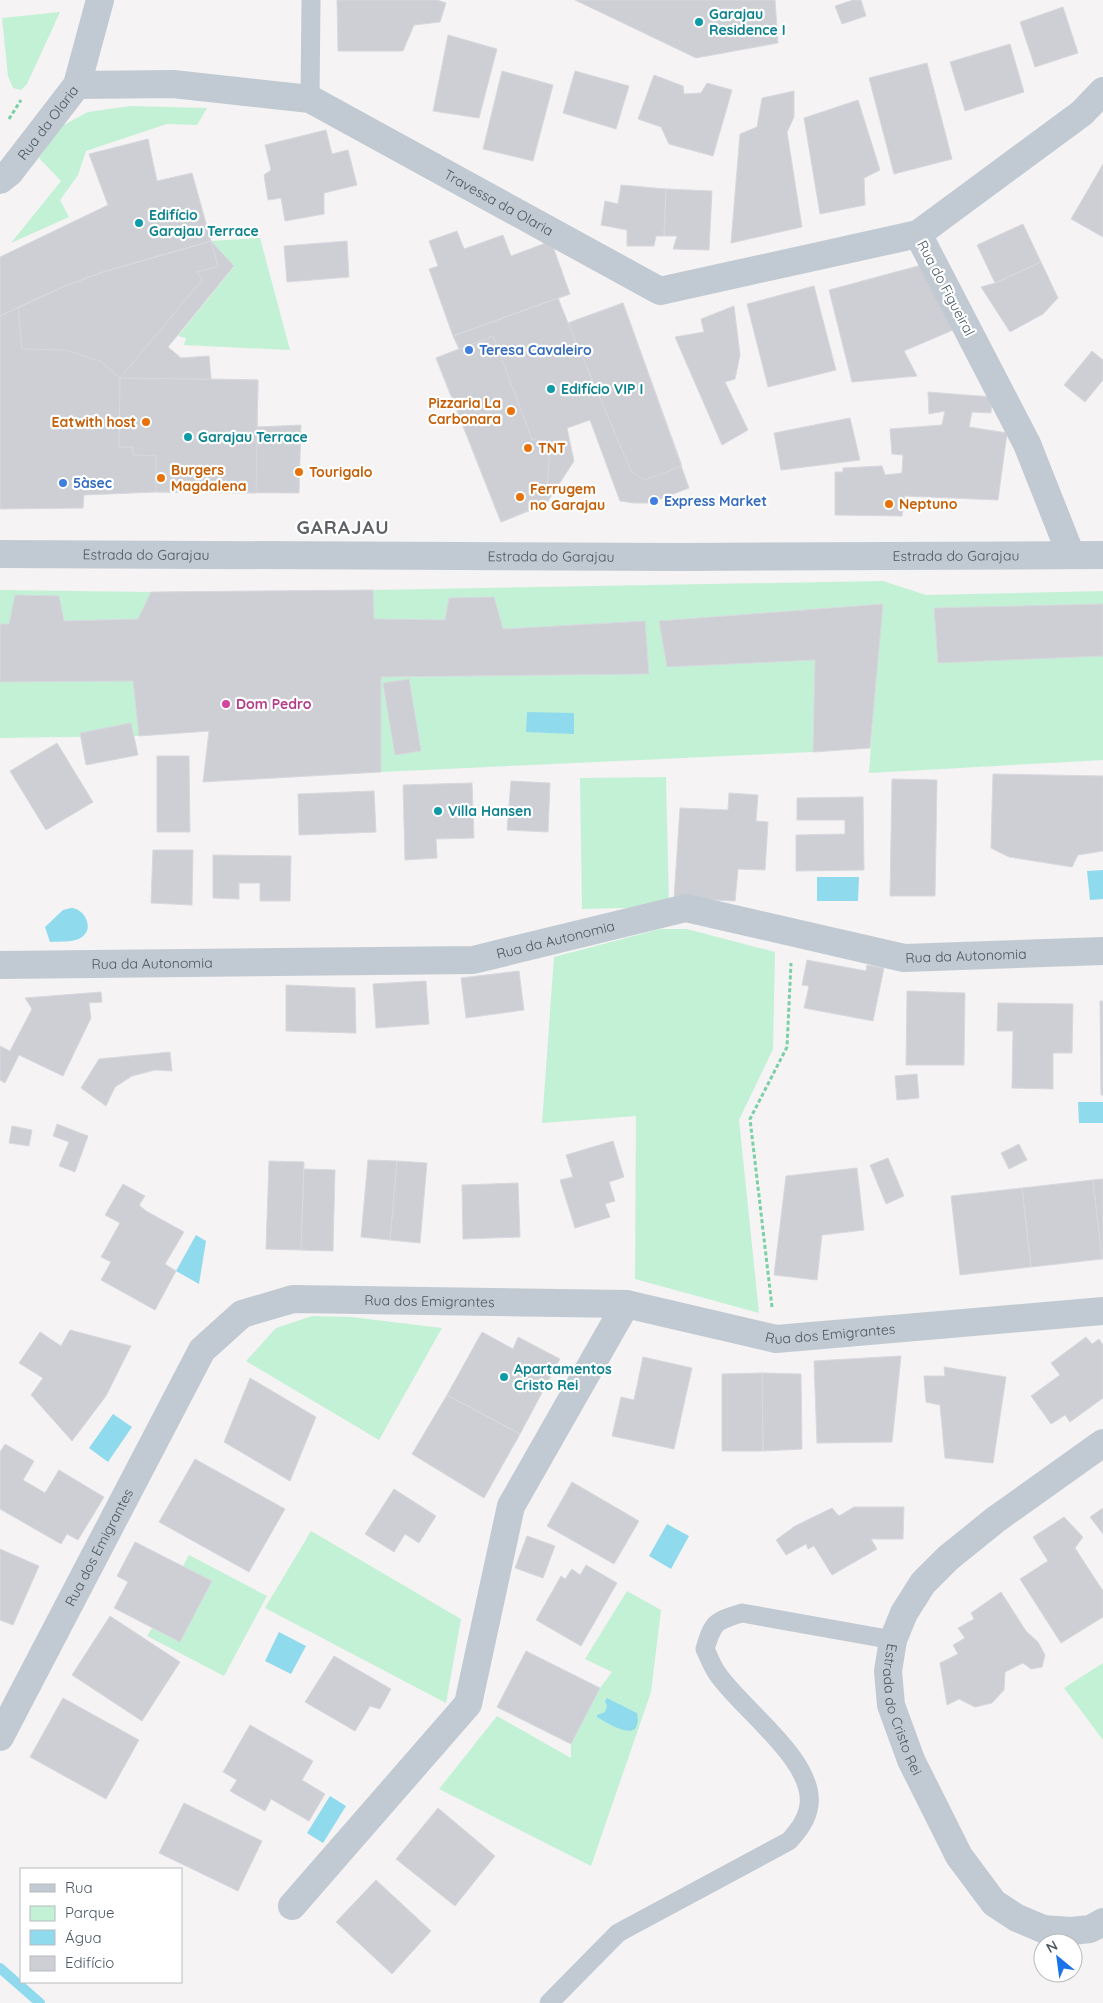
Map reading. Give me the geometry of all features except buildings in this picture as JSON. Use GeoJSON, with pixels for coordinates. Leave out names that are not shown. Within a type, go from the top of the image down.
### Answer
{"type":"FeatureCollection","features":[{"type":"Feature","properties":{"kind":"street","name":"Rua da Olaria"},"geometry":{"type":"LineString","coordinates":[[0,180],[10,172],[77,85],[100,0]]}},
{"type":"Feature","properties":{"kind":"street","name":"Travessa da Olaria"},"geometry":{"type":"LineString","coordinates":[[77,85],[173,84],[310,99],[660,291],[918,234]]}},
{"type":"Feature","properties":{"kind":"street","name":"Rua do Figueiral"},"geometry":{"type":"LineString","coordinates":[[1071,555],[1027,444],[918,234],[1082,113],[1103,91]]}},
{"type":"Feature","properties":{"kind":"street","name":"Estrada do Garajau"},"geometry":{"type":"LineString","coordinates":[[0,554],[680,557],[1103,555]]}},
{"type":"Feature","properties":{"kind":"street","name":"Rua da Autonomia"},"geometry":{"type":"LineString","coordinates":[[0,965],[473,960],[686,908],[904,958],[1103,951]]}},
{"type":"Feature","properties":{"kind":"street","name":"Rua dos Emigrantes"},"geometry":{"type":"LineString","coordinates":[[0,1737],[202,1350],[242,1314],[293,1299],[626,1304],[776,1339],[1103,1311]]}},
{"type":"Feature","properties":{"kind":"street"},"geometry":{"type":"LineString","coordinates":[[292,1906],[468,1704],[511,1506],[626,1304]]}},
{"type":"Feature","properties":{"kind":"street","name":"Estrada do Cristo Rei"},"geometry":{"type":"LineString","coordinates":[[1103,1443],[995,1520],[948,1558],[923,1583],[904,1613],[893,1640],[888,1671],[891,1705],[911,1760],[959,1856],[994,1903],[1017,1918],[1043,1929],[1071,1932],[1090,1929],[1103,1922]]}},
{"type":"Feature","properties":{"kind":"lane"},"geometry":{"type":"LineString","coordinates":[[310,99],[311,0]]}},
{"type":"Feature","properties":{"kind":"lane"},"geometry":{"type":"LineString","coordinates":[[549,2003],[618,1933],[789,1841],[802,1826],[809,1805],[806,1782],[793,1757],[717,1673],[705,1649],[712,1627],[724,1618],[742,1613],[893,1640]]}},
{"type":"Feature","properties":{"kind":"path"},"geometry":{"type":"LineString","coordinates":[[773,1312],[750,1118],[787,1047],[793,933]]}},
{"type":"Feature","properties":{"kind":"green space"},"geometry":{"type":"Polygon","coordinates":[[[60,12],[27,84],[21,90],[13,88],[8,76],[2,18],[60,12]]]}},
{"type":"Feature","properties":{"kind":"green space"},"geometry":{"type":"Polygon","coordinates":[[[130,106],[207,108],[197,125],[167,124],[86,151],[78,175],[60,200],[69,217],[11,243],[61,181],[39,158],[60,127],[88,112],[130,106]]]}},
{"type":"Feature","properties":{"kind":"green space"},"geometry":{"type":"Polygon","coordinates":[[[260,238],[290,350],[184,345],[186,338],[178,336],[234,267],[211,241],[260,238]]]}},
{"type":"Feature","properties":{"kind":"green space"},"geometry":{"type":"Polygon","coordinates":[[[883,581],[926,595],[1103,591],[1103,760],[869,773],[881,604],[659,621],[667,667],[815,660],[813,752],[381,772],[381,677],[649,674],[644,621],[503,629],[494,597],[449,598],[445,620],[374,619],[373,590],[883,581]]]}},
{"type":"Feature","properties":{"kind":"green space"},"geometry":{"type":"Polygon","coordinates":[[[0,590],[151,592],[138,619],[64,621],[16,595],[9,624],[0,624],[0,590]]]}},
{"type":"Feature","properties":{"kind":"green space"},"geometry":{"type":"Polygon","coordinates":[[[133,681],[139,736],[0,738],[0,682],[133,681]]]}},
{"type":"Feature","properties":{"kind":"green space"},"geometry":{"type":"Polygon","coordinates":[[[666,777],[669,907],[582,909],[580,778],[666,777]]]}},
{"type":"Feature","properties":{"kind":"green space"},"geometry":{"type":"Polygon","coordinates":[[[660,929],[687,929],[775,952],[773,1049],[739,1120],[759,1313],[635,1279],[636,1116],[542,1123],[554,957],[660,929]]]}},
{"type":"Feature","properties":{"kind":"green space"},"geometry":{"type":"Polygon","coordinates":[[[312,1316],[351,1317],[442,1328],[379,1440],[246,1361],[276,1328],[312,1316]]]}},
{"type":"Feature","properties":{"kind":"green space"},"geometry":{"type":"Polygon","coordinates":[[[311,1531],[461,1619],[446,1703],[265,1608],[311,1531]]]}},
{"type":"Feature","properties":{"kind":"green space"},"geometry":{"type":"Polygon","coordinates":[[[189,1555],[267,1596],[224,1676],[147,1636],[152,1628],[180,1642],[211,1581],[183,1566],[189,1555]]]}},
{"type":"Feature","properties":{"kind":"green space"},"geometry":{"type":"Polygon","coordinates":[[[627,1591],[661,1610],[651,1692],[591,1866],[439,1789],[497,1716],[571,1758],[571,1744],[600,1688],[612,1672],[585,1659],[627,1591]]]}},
{"type":"Feature","properties":{"kind":"green space"},"geometry":{"type":"Polygon","coordinates":[[[1103,1663],[1103,1740],[1064,1688],[1103,1663]]]}},
{"type":"Feature","properties":{"kind":"water"},"geometry":{"type":"Polygon","coordinates":[[[527,712],[574,713],[574,734],[526,732],[527,712]]]}},
{"type":"Feature","properties":{"kind":"water"},"geometry":{"type":"Polygon","coordinates":[[[1103,870],[1103,899],[1090,900],[1087,871],[1103,870]]]}},
{"type":"Feature","properties":{"kind":"water"},"geometry":{"type":"Polygon","coordinates":[[[817,877],[859,877],[858,901],[817,901],[817,877]]]}},
{"type":"Feature","properties":{"kind":"water"},"geometry":{"type":"Polygon","coordinates":[[[71,908],[80,911],[84,915],[88,924],[86,933],[75,940],[50,942],[45,927],[63,910],[71,908]]]}},
{"type":"Feature","properties":{"kind":"water"},"geometry":{"type":"Polygon","coordinates":[[[1078,1102],[1103,1102],[1103,1123],[1079,1123],[1078,1102]]]}},
{"type":"Feature","properties":{"kind":"water"},"geometry":{"type":"Polygon","coordinates":[[[196,1235],[206,1241],[199,1284],[176,1271],[196,1235]]]}},
{"type":"Feature","properties":{"kind":"water"},"geometry":{"type":"Polygon","coordinates":[[[113,1414],[132,1427],[108,1462],[89,1448],[113,1414]]]}},
{"type":"Feature","properties":{"kind":"water"},"geometry":{"type":"Polygon","coordinates":[[[667,1524],[689,1536],[671,1569],[649,1556],[667,1524]]]}},
{"type":"Feature","properties":{"kind":"water"},"geometry":{"type":"Polygon","coordinates":[[[279,1632],[306,1646],[291,1674],[265,1661],[279,1632]]]}},
{"type":"Feature","properties":{"kind":"water"},"geometry":{"type":"Polygon","coordinates":[[[607,1698],[637,1713],[635,1729],[630,1731],[617,1728],[597,1717],[597,1715],[605,1712],[607,1706],[605,1701],[607,1698]]]}},
{"type":"Feature","properties":{"kind":"water"},"geometry":{"type":"Polygon","coordinates":[[[330,1796],[346,1806],[323,1843],[307,1833],[330,1796]]]}},
{"type":"Feature","properties":{"kind":"waterway"},"geometry":{"type":"LineString","coordinates":[[0,1968],[40,2003]]}},
{"type":"Feature","properties":{"kind":"place","name":"Garajau Residence I"},"geometry":{"type":"Point","coordinates":[699,22]}},
{"type":"Feature","properties":{"kind":"place","name":"Edifício Garajau Terrace"},"geometry":{"type":"Point","coordinates":[139,223]}},
{"type":"Feature","properties":{"kind":"place","name":"Teresa Cavaleiro"},"geometry":{"type":"Point","coordinates":[469,350]}},
{"type":"Feature","properties":{"kind":"place","name":"Edifício VIP I"},"geometry":{"type":"Point","coordinates":[551,389]}},
{"type":"Feature","properties":{"kind":"place","name":"Pizzaria La Carbonara"},"geometry":{"type":"Point","coordinates":[511,411]}},
{"type":"Feature","properties":{"kind":"place","name":"Eatwith host"},"geometry":{"type":"Point","coordinates":[146,422]}},
{"type":"Feature","properties":{"kind":"place","name":"Garajau Terrace"},"geometry":{"type":"Point","coordinates":[188,437]}},
{"type":"Feature","properties":{"kind":"place","name":"TNT"},"geometry":{"type":"Point","coordinates":[528,448]}},
{"type":"Feature","properties":{"kind":"place","name":"Tourigalo"},"geometry":{"type":"Point","coordinates":[299,472]}},
{"type":"Feature","properties":{"kind":"place","name":"Burgers Magdalena"},"geometry":{"type":"Point","coordinates":[161,478]}},
{"type":"Feature","properties":{"kind":"place","name":"5àsec"},"geometry":{"type":"Point","coordinates":[63,483]}},
{"type":"Feature","properties":{"kind":"place","name":"Ferrugem no Garajau"},"geometry":{"type":"Point","coordinates":[520,497]}},
{"type":"Feature","properties":{"kind":"place","name":"Express Market"},"geometry":{"type":"Point","coordinates":[654,501]}},
{"type":"Feature","properties":{"kind":"place","name":"Neptuno"},"geometry":{"type":"Point","coordinates":[889,504]}},
{"type":"Feature","properties":{"kind":"place","name":"Dom Pedro"},"geometry":{"type":"Point","coordinates":[226,704]}},
{"type":"Feature","properties":{"kind":"place","name":"Villa Hansen"},"geometry":{"type":"Point","coordinates":[438,811]}},
{"type":"Feature","properties":{"kind":"place","name":"Apartamentos Cristo Rei"},"geometry":{"type":"Point","coordinates":[504,1377]}},
{"type":"Feature","properties":{"kind":"district","name":"GARAJAU"},"geometry":{"type":"Point","coordinates":[343,527]}}]}
